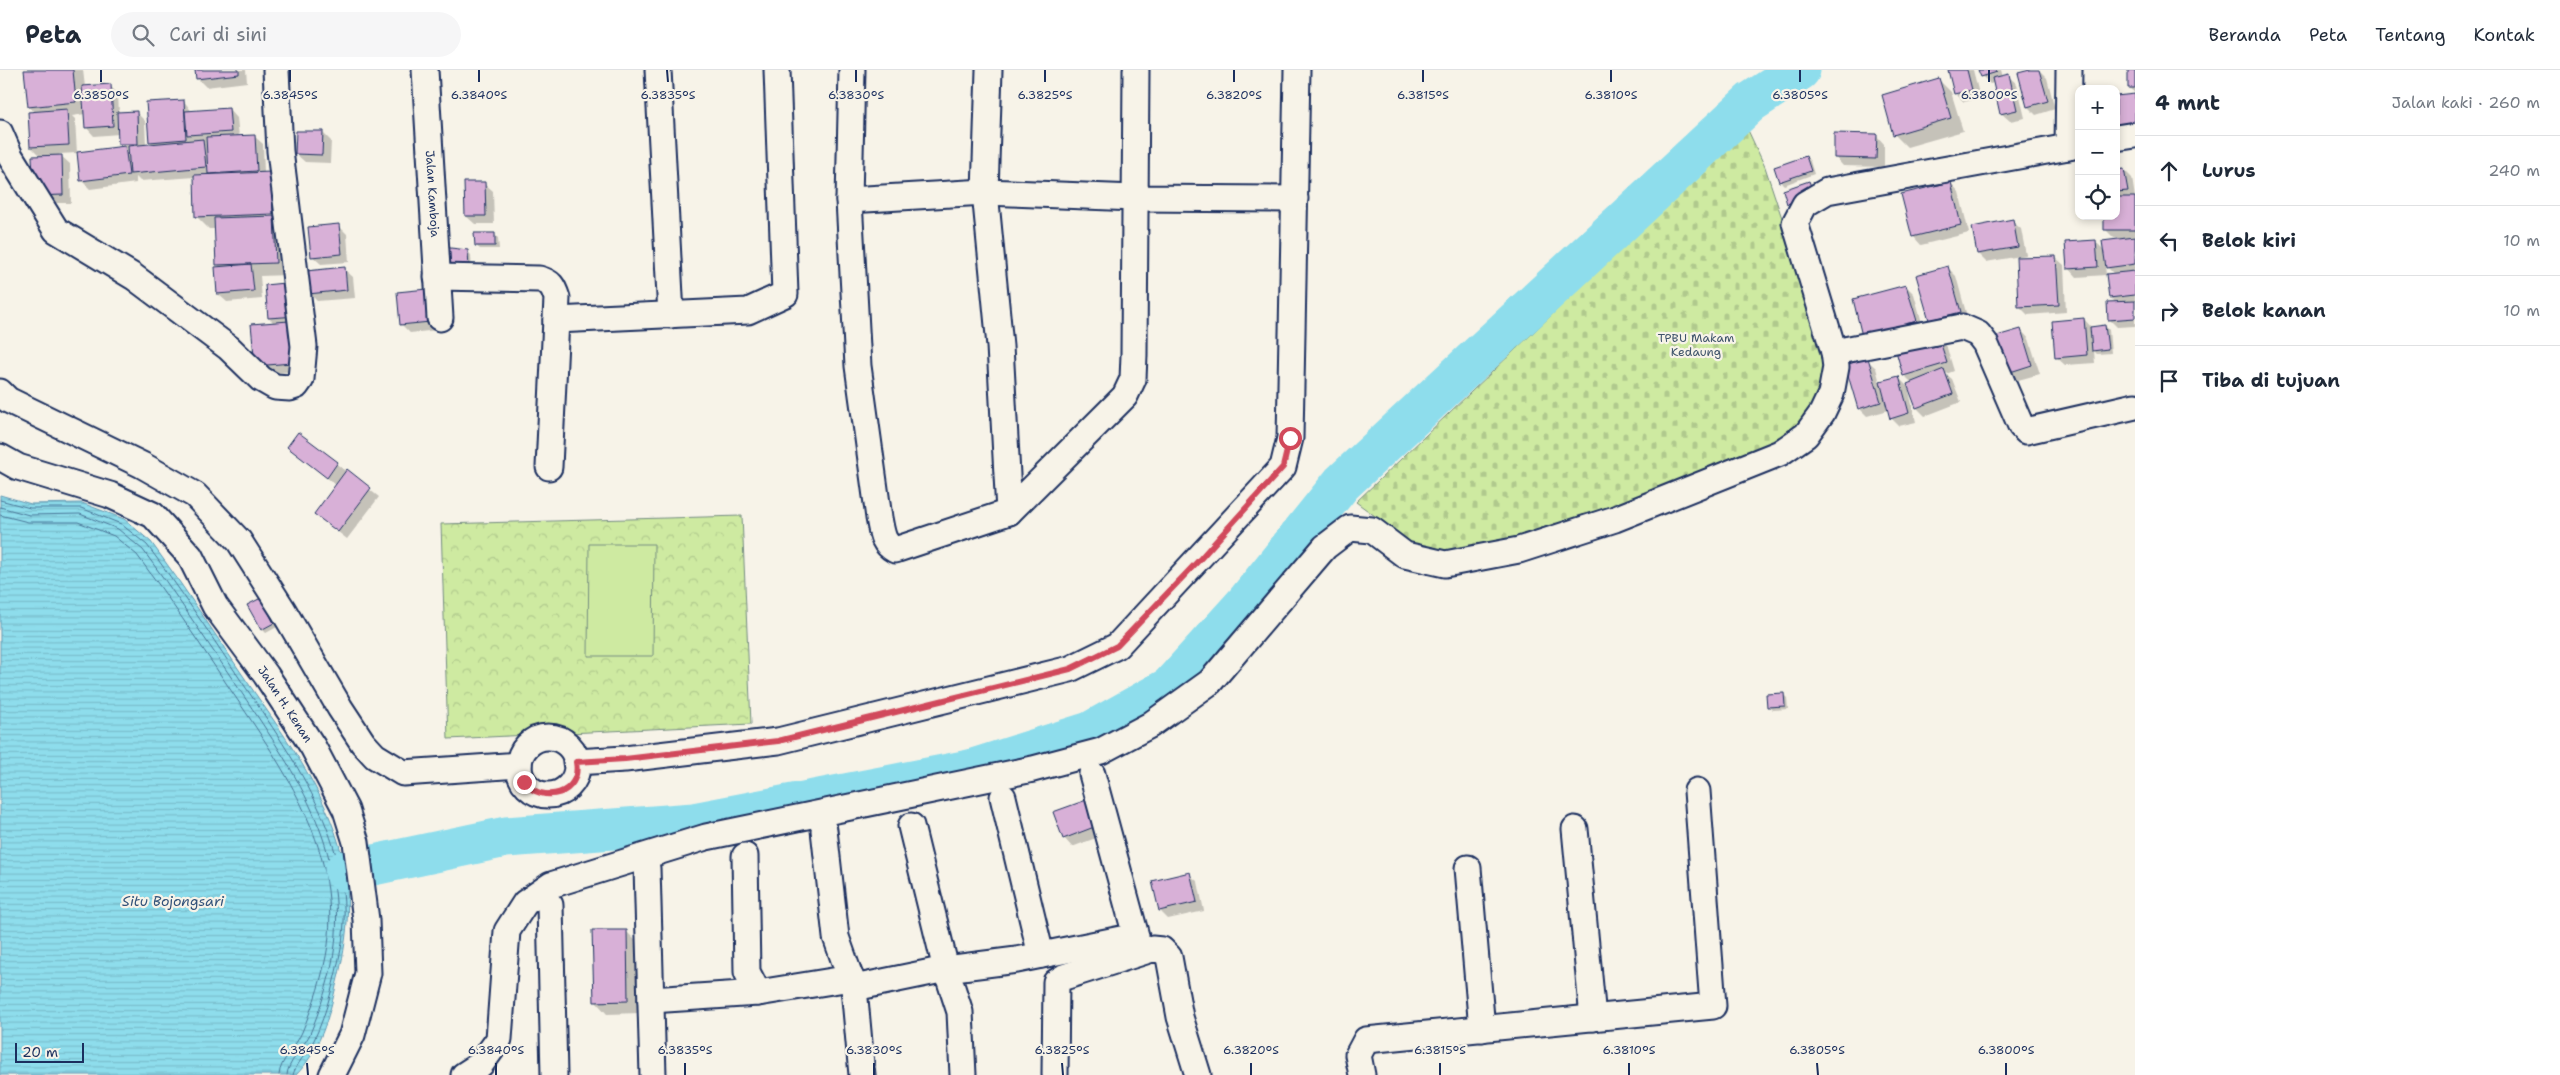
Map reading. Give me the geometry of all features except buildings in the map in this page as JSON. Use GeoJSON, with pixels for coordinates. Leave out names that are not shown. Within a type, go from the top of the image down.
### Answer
{"type":"FeatureCollection","features":[{"type":"Feature","properties":{"kind":"street"},"geometry":{"type":"LineString","coordinates":[[0,132],[5,158],[56,230],[134,277],[229,348],[267,384],[275,387],[296,386],[301,379],[304,346],[280,151],[276,70]]}},
{"type":"Feature","properties":{"kind":"street","name":"Jalan Kamboja"},"geometry":{"type":"LineString","coordinates":[[425,70],[440,318]]}},
{"type":"Feature","properties":{"kind":"street"},"geometry":{"type":"LineString","coordinates":[[658,70],[671,315]]}},
{"type":"Feature","properties":{"kind":"street"},"geometry":{"type":"LineString","coordinates":[[556,320],[748,311],[785,294],[777,70]]}},
{"type":"Feature","properties":{"kind":"street"},"geometry":{"type":"LineString","coordinates":[[852,70],[849,200],[858,366],[883,540],[887,546],[895,550],[1009,512],[1125,396],[1133,379],[1136,70]]}},
{"type":"Feature","properties":{"kind":"street"},"geometry":{"type":"LineString","coordinates":[[989,70],[985,192],[1000,346],[1009,512]]}},
{"type":"Feature","properties":{"kind":"street"},"geometry":{"type":"LineString","coordinates":[[576,762],[625,759],[778,741],[1070,669],[1117,646],[1283,467],[1290,438],[1297,70]]}},
{"type":"Feature","properties":{"kind":"street"},"geometry":{"type":"LineString","coordinates":[[464,1075],[481,1064],[499,1039],[507,931],[525,903],[551,885],[706,837],[1024,771],[1101,751],[1150,725],[1210,682],[1326,547],[1350,528],[1372,530],[1405,556],[1446,564],[1519,550],[1615,519],[1780,453],[1806,435],[1822,413],[1831,394],[1836,367],[1834,352],[1795,223],[1805,204],[1827,191],[2074,146],[2069,70]]}},
{"type":"Feature","properties":{"kind":"street"},"geometry":{"type":"LineString","coordinates":[[2120,137],[2135,134]]}},
{"type":"Feature","properties":{"kind":"street"},"geometry":{"type":"LineString","coordinates":[[849,200],[985,192],[1135,198],[1295,199]]}},
{"type":"Feature","properties":{"kind":"street"},"geometry":{"type":"LineString","coordinates":[[437,277],[539,279],[549,282],[558,298],[549,466]]}},
{"type":"Feature","properties":{"kind":"street"},"geometry":{"type":"LineString","coordinates":[[1834,352],[1962,327],[1978,334],[1985,342],[2021,426],[2026,430],[2135,406]]}},
{"type":"Feature","properties":{"kind":"street"},"geometry":{"type":"LineString","coordinates":[[0,392],[8,400],[142,464],[195,495],[239,541],[283,610],[340,708],[363,743],[375,756],[403,773],[519,765]]}},
{"type":"Feature","properties":{"kind":"street","name":"Jalan H. Kenan"},"geometry":{"type":"LineString","coordinates":[[0,458],[18,467],[110,495],[153,515],[190,556],[215,606],[266,675],[313,748],[346,810],[356,842],[366,920],[368,973],[352,1035],[332,1075]]}},
{"type":"Feature","properties":{"kind":"street"},"geometry":{"type":"LineString","coordinates":[[546,737],[559,739],[564,742],[573,752],[576,762],[575,776],[571,784],[556,794],[546,795],[529,789],[524,782],[519,765],[521,756],[528,745],[546,737]]}},
{"type":"Feature","properties":{"kind":"street"},"geometry":{"type":"LineString","coordinates":[[651,1000],[758,993],[853,983],[1018,960],[1136,936],[1092,774]]}},
{"type":"Feature","properties":{"kind":"street"},"geometry":{"type":"LineString","coordinates":[[1362,1075],[1358,1055],[1366,1040],[1712,1006],[1697,791]]}},
{"type":"Feature","properties":{"kind":"street"},"geometry":{"type":"LineString","coordinates":[[1003,797],[1041,955]]}},
{"type":"Feature","properties":{"kind":"street"},"geometry":{"type":"LineString","coordinates":[[911,826],[946,969],[960,1012],[963,1075]]}},
{"type":"Feature","properties":{"kind":"street"},"geometry":{"type":"LineString","coordinates":[[1575,829],[1594,1018]]}},
{"type":"Feature","properties":{"kind":"street"},"geometry":{"type":"LineString","coordinates":[[824,830],[836,937],[853,983],[862,1075]]}},
{"type":"Feature","properties":{"kind":"street"},"geometry":{"type":"LineString","coordinates":[[745,856],[747,972],[758,993]]}},
{"type":"Feature","properties":{"kind":"street"},"geometry":{"type":"LineString","coordinates":[[647,868],[653,1075]]}},
{"type":"Feature","properties":{"kind":"street"},"geometry":{"type":"LineString","coordinates":[[1468,868],[1482,1029]]}},
{"type":"Feature","properties":{"kind":"street"},"geometry":{"type":"LineString","coordinates":[[550,905],[554,1075]]}},
{"type":"Feature","properties":{"kind":"street"},"geometry":{"type":"LineString","coordinates":[[1054,1075],[1056,982],[1064,977],[1152,949],[1162,950],[1169,957],[1180,1017],[1198,1075]]}},
{"type":"Feature","properties":{"kind":"street"},"geometry":{"type":"LineString","coordinates":[[1179,1075],[1180,1017]]}},
{"type":"Feature","properties":{"kind":"green space","name":"TPBU Makam Kedaung"},"geometry":{"type":"Polygon","coordinates":[[[1747,128],[1765,167],[1827,354],[1826,373],[1806,422],[1776,444],[1597,516],[1489,549],[1441,552],[1413,544],[1356,502],[1747,128]]]}},
{"type":"Feature","properties":{"kind":"green space"},"geometry":{"type":"Polygon","coordinates":[[[742,516],[751,724],[448,739],[441,524],[742,516]]]}},
{"type":"Feature","properties":{"kind":"green space"},"geometry":{"type":"Polygon","coordinates":[[[589,544],[654,544],[653,656],[588,656],[589,544]]]}},
{"type":"Feature","properties":{"kind":"water","name":"Situ Bojongsari"},"geometry":{"type":"Polygon","coordinates":[[[0,495],[31,504],[82,503],[124,519],[151,542],[278,726],[319,795],[339,844],[345,870],[348,900],[347,929],[340,972],[322,1034],[311,1056],[296,1075],[0,1075],[0,495]]]}},
{"type":"Feature","properties":{"kind":"waterway"},"geometry":{"type":"LineString","coordinates":[[345,871],[506,837],[694,823],[970,770],[1090,732],[1170,687],[1245,604],[1342,483],[1751,102],[1800,70]]}},
{"type":"Feature","properties":{"kind":"route"},"geometry":{"type":"LineString","coordinates":[[524,782],[529,789],[537,793],[546,795],[556,794],[564,791],[571,784],[575,776],[576,762],[625,759],[778,741],[1070,669],[1117,646],[1201,558],[1283,467],[1290,438]]}}]}
